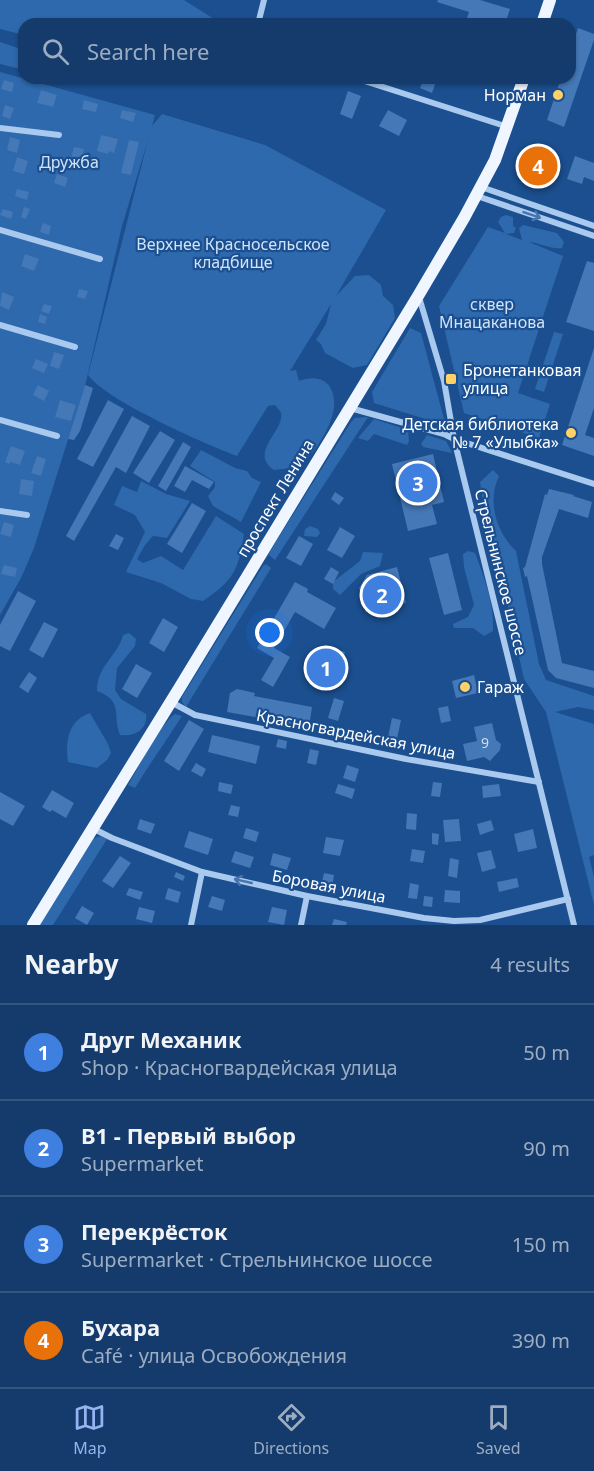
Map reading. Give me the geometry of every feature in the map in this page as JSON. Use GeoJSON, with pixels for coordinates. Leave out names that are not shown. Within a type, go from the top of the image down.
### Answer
{"type":"FeatureCollection","features":[{"type":"Feature","properties":{"kind":"main road"},"geometry":{"type":"LineString","coordinates":[[544,18],[550,0]]}},
{"type":"Feature","properties":{"kind":"main road","name":"проспект Ленина"},"geometry":{"type":"LineString","coordinates":[[33,925],[418,296],[479,191],[508,127],[522,84]]}},
{"type":"Feature","properties":{"kind":"street"},"geometry":{"type":"LineString","coordinates":[[260,18],[264,0]]}},
{"type":"Feature","properties":{"kind":"street"},"geometry":{"type":"LineString","coordinates":[[374,84],[508,127]]}},
{"type":"Feature","properties":{"kind":"street"},"geometry":{"type":"LineString","coordinates":[[0,128],[59,135]]}},
{"type":"Feature","properties":{"kind":"street"},"geometry":{"type":"LineString","coordinates":[[479,191],[594,226]]}},
{"type":"Feature","properties":{"kind":"street"},"geometry":{"type":"LineString","coordinates":[[479,191],[594,236]]}},
{"type":"Feature","properties":{"kind":"street"},"geometry":{"type":"LineString","coordinates":[[0,230],[100,259]]}},
{"type":"Feature","properties":{"kind":"street","name":"Стрельнинское шоссе"},"geometry":{"type":"LineString","coordinates":[[418,296],[444,381],[454,439],[574,925]]}},
{"type":"Feature","properties":{"kind":"street"},"geometry":{"type":"LineString","coordinates":[[0,325],[75,346]]}},
{"type":"Feature","properties":{"kind":"street"},"geometry":{"type":"LineString","coordinates":[[350,408],[444,434],[594,484]]}},
{"type":"Feature","properties":{"kind":"street"},"geometry":{"type":"LineString","coordinates":[[0,420],[57,436]]}},
{"type":"Feature","properties":{"kind":"street"},"geometry":{"type":"LineString","coordinates":[[0,511],[27,515]]}},
{"type":"Feature","properties":{"kind":"street","name":"Красногвардейская улица"},"geometry":{"type":"LineString","coordinates":[[171,702],[195,716],[406,759],[539,782]]}},
{"type":"Feature","properties":{"kind":"street","name":"Боровая улица"},"geometry":{"type":"LineString","coordinates":[[92,828],[112,838],[202,872],[423,922],[464,923],[568,899]]}},
{"type":"Feature","properties":{"kind":"street"},"geometry":{"type":"LineString","coordinates":[[191,925],[202,872]]}},
{"type":"Feature","properties":{"kind":"street"},"geometry":{"type":"LineString","coordinates":[[301,925],[307,896]]}},
{"type":"Feature","properties":{"kind":"green space"},"geometry":{"type":"Polygon","coordinates":[[[0,0],[184,0],[212,18],[18,18],[18,34],[0,29],[0,0]]]}},
{"type":"Feature","properties":{"kind":"green space"},"geometry":{"type":"Polygon","coordinates":[[[0,42],[18,48],[18,68],[0,64],[0,42]]]}},
{"type":"Feature","properties":{"kind":"green space"},"geometry":{"type":"Polygon","coordinates":[[[0,72],[18,77],[18,84],[43,84],[155,115],[152,126],[162,114],[265,145],[386,210],[336,296],[355,276],[369,275],[381,285],[383,296],[393,305],[395,318],[367,365],[353,368],[325,353],[321,344],[316,340],[326,324],[331,304],[290,371],[296,370],[299,381],[320,379],[329,386],[334,399],[333,414],[322,438],[306,459],[295,466],[274,470],[267,463],[265,456],[269,442],[281,420],[281,412],[275,405],[268,406],[237,456],[135,409],[115,397],[88,375],[148,140],[122,226],[86,382],[34,548],[21,578],[0,615],[0,72]]]}},
{"type":"Feature","properties":{"kind":"green space","name":"сквер Мнацаканова"},"geometry":{"type":"Polygon","coordinates":[[[506,215],[513,217],[513,226],[516,228],[514,233],[506,234],[522,240],[519,228],[523,225],[557,233],[564,242],[562,248],[558,248],[529,242],[563,256],[518,393],[550,404],[539,438],[464,413],[439,306],[488,227],[505,233],[498,222],[506,215]]]}},
{"type":"Feature","properties":{"kind":"green space","name":"сквер Мнацаканова"},"geometry":{"type":"Polygon","coordinates":[[[410,328],[421,333],[444,419],[435,422],[374,403],[372,392],[410,328]]]}},
{"type":"Feature","properties":{"kind":"green space"},"geometry":{"type":"Polygon","coordinates":[[[554,332],[563,334],[544,392],[535,389],[554,332]]]}},
{"type":"Feature","properties":{"kind":"green space"},"geometry":{"type":"Polygon","coordinates":[[[368,417],[275,560],[269,553],[351,422],[355,418],[368,417]]]}},
{"type":"Feature","properties":{"kind":"green space"},"geometry":{"type":"Polygon","coordinates":[[[374,419],[408,430],[407,445],[374,434],[368,441],[358,438],[374,419]]]}},
{"type":"Feature","properties":{"kind":"green space"},"geometry":{"type":"Polygon","coordinates":[[[427,435],[446,441],[452,453],[423,447],[421,444],[427,435]]]}},
{"type":"Feature","properties":{"kind":"green space"},"geometry":{"type":"Polygon","coordinates":[[[201,450],[235,468],[247,471],[252,478],[261,482],[241,522],[213,506],[208,496],[215,487],[215,482],[190,466],[201,450]]]}},
{"type":"Feature","properties":{"kind":"green space"},"geometry":{"type":"Polygon","coordinates":[[[493,470],[499,476],[494,496],[496,516],[503,535],[516,551],[539,664],[546,680],[594,696],[594,710],[578,707],[555,712],[594,724],[594,855],[589,857],[594,877],[594,905],[546,712],[524,679],[496,553],[486,521],[480,482],[493,470]]]}},
{"type":"Feature","properties":{"kind":"green space"},"geometry":{"type":"Polygon","coordinates":[[[141,481],[166,494],[190,501],[167,538],[153,536],[145,545],[137,559],[143,563],[161,556],[183,570],[216,516],[244,534],[233,574],[222,587],[203,601],[191,599],[161,583],[126,572],[145,532],[135,515],[114,505],[122,486],[137,492],[141,481]]]}},
{"type":"Feature","properties":{"kind":"green space"},"geometry":{"type":"Polygon","coordinates":[[[310,526],[318,529],[320,533],[317,537],[304,536],[305,529],[310,526]]]}},
{"type":"Feature","properties":{"kind":"green space"},"geometry":{"type":"Polygon","coordinates":[[[468,551],[475,553],[491,601],[493,631],[484,636],[473,628],[454,628],[453,624],[468,617],[474,605],[464,567],[463,554],[468,551]]]}},
{"type":"Feature","properties":{"kind":"green space"},"geometry":{"type":"Polygon","coordinates":[[[363,552],[383,553],[380,566],[361,574],[340,595],[333,589],[333,582],[360,561],[363,552]]]}},
{"type":"Feature","properties":{"kind":"green space"},"geometry":{"type":"Polygon","coordinates":[[[266,564],[271,568],[186,707],[182,702],[182,697],[266,564]]]}},
{"type":"Feature","properties":{"kind":"green space"},"geometry":{"type":"Polygon","coordinates":[[[129,633],[136,639],[135,646],[117,668],[115,690],[121,699],[146,714],[146,720],[139,731],[120,735],[114,704],[111,699],[97,691],[100,674],[117,649],[123,635],[129,633]]]}},
{"type":"Feature","properties":{"kind":"green space"},"geometry":{"type":"Polygon","coordinates":[[[90,713],[111,753],[107,760],[97,768],[68,762],[68,739],[73,726],[90,713]]]}},
{"type":"Feature","properties":{"kind":"green space"},"geometry":{"type":"Polygon","coordinates":[[[175,714],[182,716],[135,788],[128,785],[157,736],[175,714]]]}},
{"type":"Feature","properties":{"kind":"green space"},"geometry":{"type":"Polygon","coordinates":[[[101,836],[107,839],[53,925],[40,925],[91,839],[101,836]]]}},
{"type":"Feature","properties":{"kind":"building"},"geometry":{"type":"Polygon","coordinates":[[[438,0],[480,0],[510,9],[507,18],[467,18],[469,12],[437,2],[438,0]]]}},
{"type":"Feature","properties":{"kind":"building"},"geometry":{"type":"Polygon","coordinates":[[[578,28],[594,34],[594,40],[564,127],[547,120],[559,84],[576,84],[578,28]]]}},
{"type":"Feature","properties":{"kind":"building"},"geometry":{"type":"Polygon","coordinates":[[[4,80],[14,83],[12,92],[1,89],[4,80]]]}},
{"type":"Feature","properties":{"kind":"building"},"geometry":{"type":"Polygon","coordinates":[[[422,84],[435,84],[432,93],[420,88],[422,84]]]}},
{"type":"Feature","properties":{"kind":"building"},"geometry":{"type":"Polygon","coordinates":[[[41,90],[57,95],[53,107],[37,103],[41,90]]]}},
{"type":"Feature","properties":{"kind":"building"},"geometry":{"type":"Polygon","coordinates":[[[348,91],[361,96],[352,119],[340,114],[348,91]]]}},
{"type":"Feature","properties":{"kind":"building"},"geometry":{"type":"Polygon","coordinates":[[[84,100],[98,104],[96,112],[82,109],[84,100]]]}},
{"type":"Feature","properties":{"kind":"building"},"geometry":{"type":"Polygon","coordinates":[[[5,105],[14,108],[10,119],[2,116],[5,105]]]}},
{"type":"Feature","properties":{"kind":"building"},"geometry":{"type":"Polygon","coordinates":[[[122,110],[136,113],[133,122],[120,118],[122,110]]]}},
{"type":"Feature","properties":{"kind":"building"},"geometry":{"type":"Polygon","coordinates":[[[388,110],[407,120],[399,136],[379,126],[388,110]]]}},
{"type":"Feature","properties":{"kind":"building"},"geometry":{"type":"Polygon","coordinates":[[[101,135],[118,139],[114,153],[97,151],[101,135]]]}},
{"type":"Feature","properties":{"kind":"building"},"geometry":{"type":"Polygon","coordinates":[[[10,137],[20,140],[17,153],[7,150],[10,137]]]}},
{"type":"Feature","properties":{"kind":"building"},"geometry":{"type":"Polygon","coordinates":[[[129,140],[139,142],[131,175],[121,173],[129,140]]]}},
{"type":"Feature","properties":{"kind":"building"},"geometry":{"type":"Polygon","coordinates":[[[74,147],[84,149],[81,161],[71,159],[74,147]]]}},
{"type":"Feature","properties":{"kind":"building"},"geometry":{"type":"Polygon","coordinates":[[[540,148],[555,152],[546,182],[537,179],[533,171],[540,148]]]}},
{"type":"Feature","properties":{"kind":"building"},"geometry":{"type":"Polygon","coordinates":[[[575,156],[594,163],[594,181],[584,177],[582,184],[567,179],[575,156]]]}},
{"type":"Feature","properties":{"kind":"building"},"geometry":{"type":"Polygon","coordinates":[[[17,157],[28,161],[24,174],[13,171],[17,157]]]}},
{"type":"Feature","properties":{"kind":"building"},"geometry":{"type":"Polygon","coordinates":[[[57,174],[68,178],[65,187],[54,183],[57,174]]]}},
{"type":"Feature","properties":{"kind":"building"},"geometry":{"type":"Polygon","coordinates":[[[17,189],[29,192],[27,200],[15,196],[17,189]]]}},
{"type":"Feature","properties":{"kind":"building"},"geometry":{"type":"Polygon","coordinates":[[[24,207],[30,209],[26,219],[21,217],[24,207]]]}},
{"type":"Feature","properties":{"kind":"building"},"geometry":{"type":"Polygon","coordinates":[[[3,209],[13,212],[11,219],[0,215],[3,209]]]}},
{"type":"Feature","properties":{"kind":"building"},"geometry":{"type":"Polygon","coordinates":[[[43,223],[51,226],[49,235],[40,232],[43,223]]]}},
{"type":"Feature","properties":{"kind":"building"},"geometry":{"type":"Polygon","coordinates":[[[25,254],[39,259],[34,271],[21,266],[25,254]]]}},
{"type":"Feature","properties":{"kind":"building"},"geometry":{"type":"Polygon","coordinates":[[[587,261],[594,263],[594,331],[566,322],[587,261]]]}},
{"type":"Feature","properties":{"kind":"building"},"geometry":{"type":"Polygon","coordinates":[[[79,289],[88,291],[85,299],[77,297],[79,289]]]}},
{"type":"Feature","properties":{"kind":"building"},"geometry":{"type":"Polygon","coordinates":[[[2,292],[14,297],[9,310],[0,306],[2,292]]]}},
{"type":"Feature","properties":{"kind":"building"},"geometry":{"type":"Polygon","coordinates":[[[44,304],[52,306],[49,314],[41,311],[44,304]]]}},
{"type":"Feature","properties":{"kind":"building"},"geometry":{"type":"Polygon","coordinates":[[[40,314],[47,317],[45,324],[38,322],[40,314]]]}},
{"type":"Feature","properties":{"kind":"building"},"geometry":{"type":"Polygon","coordinates":[[[594,348],[594,408],[585,435],[594,438],[594,456],[562,445],[594,348]]]}},
{"type":"Feature","properties":{"kind":"building"},"geometry":{"type":"Polygon","coordinates":[[[54,352],[64,355],[59,369],[50,366],[54,352]]]}},
{"type":"Feature","properties":{"kind":"building"},"geometry":{"type":"Polygon","coordinates":[[[36,359],[48,364],[44,373],[32,368],[36,359]]]}},
{"type":"Feature","properties":{"kind":"building"},"geometry":{"type":"Polygon","coordinates":[[[38,385],[49,391],[44,401],[33,395],[38,385]]]}},
{"type":"Feature","properties":{"kind":"building"},"geometry":{"type":"Polygon","coordinates":[[[85,385],[93,388],[80,431],[74,440],[68,439],[85,385]]]}},
{"type":"Feature","properties":{"kind":"building"},"geometry":{"type":"Polygon","coordinates":[[[60,400],[76,405],[71,421],[55,417],[60,400]]]}},
{"type":"Feature","properties":{"kind":"building"},"geometry":{"type":"Polygon","coordinates":[[[108,400],[124,409],[93,467],[77,459],[108,400]]]}},
{"type":"Feature","properties":{"kind":"building"},"geometry":{"type":"Polygon","coordinates":[[[132,416],[150,426],[126,473],[116,467],[74,541],[66,536],[132,416]]]}},
{"type":"Feature","properties":{"kind":"building"},"geometry":{"type":"Polygon","coordinates":[[[160,431],[175,440],[149,483],[133,473],[160,431]]]}},
{"type":"Feature","properties":{"kind":"building"},"geometry":{"type":"Polygon","coordinates":[[[183,442],[191,447],[166,491],[158,486],[183,442]]]}},
{"type":"Feature","properties":{"kind":"building"},"geometry":{"type":"Polygon","coordinates":[[[11,446],[25,451],[20,465],[5,462],[11,446]]]}},
{"type":"Feature","properties":{"kind":"building"},"geometry":{"type":"Polygon","coordinates":[[[433,454],[444,502],[432,505],[437,524],[408,531],[392,464],[433,454]]]}},
{"type":"Feature","properties":{"kind":"building"},"geometry":{"type":"Polygon","coordinates":[[[37,456],[46,459],[41,476],[31,473],[37,456]]]}},
{"type":"Feature","properties":{"kind":"building"},"geometry":{"type":"Polygon","coordinates":[[[185,466],[214,482],[209,489],[192,480],[185,492],[174,486],[185,466]]]}},
{"type":"Feature","properties":{"kind":"building"},"geometry":{"type":"Polygon","coordinates":[[[21,479],[34,481],[32,496],[19,494],[21,479]]]}},
{"type":"Feature","properties":{"kind":"building"},"geometry":{"type":"Polygon","coordinates":[[[549,489],[592,502],[588,518],[559,509],[542,557],[542,564],[562,663],[594,671],[594,688],[556,678],[548,670],[527,576],[525,577],[523,568],[545,494],[547,495],[549,489]]]}},
{"type":"Feature","properties":{"kind":"building"},"geometry":{"type":"Polygon","coordinates":[[[335,492],[344,498],[339,505],[331,499],[335,492]]]}},
{"type":"Feature","properties":{"kind":"building"},"geometry":{"type":"Polygon","coordinates":[[[192,503],[206,511],[182,553],[167,544],[192,503]]]}},
{"type":"Feature","properties":{"kind":"building"},"geometry":{"type":"Polygon","coordinates":[[[4,522],[14,525],[11,537],[0,534],[4,522]]]}},
{"type":"Feature","properties":{"kind":"building"},"geometry":{"type":"Polygon","coordinates":[[[340,527],[355,536],[342,558],[327,550],[340,527]]]}},
{"type":"Feature","properties":{"kind":"building"},"geometry":{"type":"Polygon","coordinates":[[[116,534],[124,538],[118,550],[109,546],[116,534]]]}},
{"type":"Feature","properties":{"kind":"building"},"geometry":{"type":"Polygon","coordinates":[[[299,536],[313,544],[301,566],[286,558],[299,536]]]}},
{"type":"Feature","properties":{"kind":"building"},"geometry":{"type":"Polygon","coordinates":[[[448,553],[462,610],[444,615],[429,558],[448,553]]]}},
{"type":"Feature","properties":{"kind":"building"},"geometry":{"type":"Polygon","coordinates":[[[4,565],[17,568],[15,577],[1,574],[4,565]]]}},
{"type":"Feature","properties":{"kind":"building"},"geometry":{"type":"Polygon","coordinates":[[[331,567],[339,572],[333,584],[324,579],[331,567]]]}},
{"type":"Feature","properties":{"kind":"building"},"geometry":{"type":"Polygon","coordinates":[[[397,567],[406,603],[366,612],[359,588],[367,575],[397,567]]]}},
{"type":"Feature","properties":{"kind":"building"},"geometry":{"type":"Polygon","coordinates":[[[295,582],[308,589],[307,592],[336,608],[324,629],[295,612],[274,648],[290,657],[273,687],[261,680],[274,658],[257,648],[295,582]]]}},
{"type":"Feature","properties":{"kind":"building"},"geometry":{"type":"Polygon","coordinates":[[[18,591],[36,601],[10,651],[0,646],[0,625],[18,591]]]}},
{"type":"Feature","properties":{"kind":"building"},"geometry":{"type":"Polygon","coordinates":[[[163,618],[178,627],[164,652],[149,643],[163,618]]]}},
{"type":"Feature","properties":{"kind":"building"},"geometry":{"type":"Polygon","coordinates":[[[44,622],[58,629],[43,658],[29,650],[44,622]]]}},
{"type":"Feature","properties":{"kind":"building"},"geometry":{"type":"Polygon","coordinates":[[[326,650],[336,653],[325,686],[315,683],[326,650]]]}},
{"type":"Feature","properties":{"kind":"building"},"geometry":{"type":"Polygon","coordinates":[[[338,650],[345,652],[342,662],[335,660],[338,650]]]}},
{"type":"Feature","properties":{"kind":"building"},"geometry":{"type":"Polygon","coordinates":[[[136,664],[152,673],[137,698],[122,689],[136,664]]]}},
{"type":"Feature","properties":{"kind":"building"},"geometry":{"type":"Polygon","coordinates":[[[29,672],[37,678],[28,693],[19,687],[29,672]]]}},
{"type":"Feature","properties":{"kind":"building","name":"Гараж"},"geometry":{"type":"Polygon","coordinates":[[[474,675],[478,693],[456,698],[452,681],[474,675]]]}},
{"type":"Feature","properties":{"kind":"building"},"geometry":{"type":"Polygon","coordinates":[[[237,689],[255,693],[254,696],[312,707],[309,727],[227,712],[230,693],[237,689]]]}},
{"type":"Feature","properties":{"kind":"building"},"geometry":{"type":"Polygon","coordinates":[[[334,698],[344,701],[338,721],[328,718],[334,698]]]}},
{"type":"Feature","properties":{"kind":"building"},"geometry":{"type":"Polygon","coordinates":[[[448,706],[451,721],[441,723],[438,708],[448,706]]]}},
{"type":"Feature","properties":{"kind":"building"},"geometry":{"type":"Polygon","coordinates":[[[392,718],[401,720],[397,739],[388,737],[392,718]]]}},
{"type":"Feature","properties":{"kind":"building"},"geometry":{"type":"Polygon","coordinates":[[[189,720],[204,729],[179,771],[164,761],[189,720]]]}},
{"type":"Feature","properties":{"kind":"building"},"geometry":{"type":"Polygon","coordinates":[[[492,723],[496,740],[501,744],[500,750],[490,761],[484,757],[467,761],[463,744],[477,741],[474,727],[492,723]]]}},
{"type":"Feature","properties":{"kind":"building"},"geometry":{"type":"Polygon","coordinates":[[[212,735],[260,746],[256,764],[208,752],[212,735]]]}},
{"type":"Feature","properties":{"kind":"building"},"geometry":{"type":"Polygon","coordinates":[[[278,739],[287,741],[286,749],[276,747],[278,739]]]}},
{"type":"Feature","properties":{"kind":"building"},"geometry":{"type":"Polygon","coordinates":[[[310,749],[319,751],[316,765],[307,763],[310,749]]]}},
{"type":"Feature","properties":{"kind":"building"},"geometry":{"type":"Polygon","coordinates":[[[196,763],[206,769],[202,777],[191,771],[196,763]]]}},
{"type":"Feature","properties":{"kind":"building"},"geometry":{"type":"Polygon","coordinates":[[[347,765],[359,769],[355,782],[343,778],[347,765]]]}},
{"type":"Feature","properties":{"kind":"building"},"geometry":{"type":"Polygon","coordinates":[[[219,782],[233,785],[231,794],[218,791],[219,782]]]}},
{"type":"Feature","properties":{"kind":"building"},"geometry":{"type":"Polygon","coordinates":[[[433,782],[442,783],[440,797],[431,796],[433,782]]]}},
{"type":"Feature","properties":{"kind":"building"},"geometry":{"type":"Polygon","coordinates":[[[338,784],[355,789],[352,799],[335,793],[338,784]]]}},
{"type":"Feature","properties":{"kind":"building"},"geometry":{"type":"Polygon","coordinates":[[[499,784],[501,796],[483,798],[482,786],[499,784]]]}},
{"type":"Feature","properties":{"kind":"building"},"geometry":{"type":"Polygon","coordinates":[[[52,790],[74,803],[66,818],[42,807],[52,790]]]}},
{"type":"Feature","properties":{"kind":"building"},"geometry":{"type":"Polygon","coordinates":[[[0,792],[25,806],[13,826],[0,819],[0,792]]]}},
{"type":"Feature","properties":{"kind":"building"},"geometry":{"type":"Polygon","coordinates":[[[231,805],[240,807],[238,817],[228,815],[231,805]]]}},
{"type":"Feature","properties":{"kind":"building"},"geometry":{"type":"Polygon","coordinates":[[[407,813],[417,814],[416,830],[406,829],[407,813]]]}},
{"type":"Feature","properties":{"kind":"building"},"geometry":{"type":"Polygon","coordinates":[[[140,819],[155,824],[151,834],[137,829],[140,819]]]}},
{"type":"Feature","properties":{"kind":"building"},"geometry":{"type":"Polygon","coordinates":[[[459,819],[461,841],[445,842],[443,820],[459,819]]]}},
{"type":"Feature","properties":{"kind":"building"},"geometry":{"type":"Polygon","coordinates":[[[491,820],[494,830],[480,835],[477,824],[491,820]]]}},
{"type":"Feature","properties":{"kind":"building"},"geometry":{"type":"Polygon","coordinates":[[[246,828],[259,832],[256,842],[243,838],[246,828]]]}},
{"type":"Feature","properties":{"kind":"building"},"geometry":{"type":"Polygon","coordinates":[[[533,829],[537,848],[518,852],[514,834],[533,829]]]}},
{"type":"Feature","properties":{"kind":"building"},"geometry":{"type":"Polygon","coordinates":[[[189,831],[213,839],[208,855],[184,847],[189,831]]]}},
{"type":"Feature","properties":{"kind":"building"},"geometry":{"type":"Polygon","coordinates":[[[432,833],[439,834],[438,845],[432,844],[432,833]]]}},
{"type":"Feature","properties":{"kind":"building"},"geometry":{"type":"Polygon","coordinates":[[[326,837],[344,840],[340,856],[323,853],[326,837]]]}},
{"type":"Feature","properties":{"kind":"building"},"geometry":{"type":"Polygon","coordinates":[[[412,849],[425,851],[423,863],[410,861],[412,849]]]}},
{"type":"Feature","properties":{"kind":"building"},"geometry":{"type":"Polygon","coordinates":[[[491,850],[496,868],[482,872],[477,853],[491,850]]]}},
{"type":"Feature","properties":{"kind":"building"},"geometry":{"type":"Polygon","coordinates":[[[235,851],[254,857],[250,868],[231,862],[235,851]]]}},
{"type":"Feature","properties":{"kind":"building"},"geometry":{"type":"Polygon","coordinates":[[[273,853],[291,858],[287,870],[270,865],[273,853]]]}},
{"type":"Feature","properties":{"kind":"building"},"geometry":{"type":"Polygon","coordinates":[[[120,856],[131,863],[113,888],[102,881],[120,856]]]}},
{"type":"Feature","properties":{"kind":"building"},"geometry":{"type":"Polygon","coordinates":[[[450,858],[459,860],[457,878],[448,876],[450,858]]]}},
{"type":"Feature","properties":{"kind":"building"},"geometry":{"type":"Polygon","coordinates":[[[176,872],[185,876],[183,881],[174,877],[176,872]]]}},
{"type":"Feature","properties":{"kind":"building"},"geometry":{"type":"Polygon","coordinates":[[[276,872],[289,876],[287,883],[274,879],[276,872]]]}},
{"type":"Feature","properties":{"kind":"building"},"geometry":{"type":"Polygon","coordinates":[[[324,873],[334,875],[332,889],[321,887],[324,873]]]}},
{"type":"Feature","properties":{"kind":"building"},"geometry":{"type":"Polygon","coordinates":[[[517,878],[519,887],[499,892],[497,882],[517,878]]]}},
{"type":"Feature","properties":{"kind":"building"},"geometry":{"type":"Polygon","coordinates":[[[410,883],[419,885],[417,899],[408,898],[410,883]]]}},
{"type":"Feature","properties":{"kind":"building"},"geometry":{"type":"Polygon","coordinates":[[[129,888],[143,892],[140,900],[126,895],[129,888]]]}},
{"type":"Feature","properties":{"kind":"building"},"geometry":{"type":"Polygon","coordinates":[[[168,888],[181,892],[178,903],[165,899],[168,888]]]}},
{"type":"Feature","properties":{"kind":"building"},"geometry":{"type":"Polygon","coordinates":[[[445,890],[460,891],[460,903],[444,902],[445,890]]]}},
{"type":"Feature","properties":{"kind":"building"},"geometry":{"type":"Polygon","coordinates":[[[212,896],[225,900],[222,911],[208,907],[212,896]]]}},
{"type":"Feature","properties":{"kind":"building"},"geometry":{"type":"Polygon","coordinates":[[[424,896],[433,897],[432,907],[423,906],[424,896]]]}},
{"type":"Feature","properties":{"kind":"building"},"geometry":{"type":"Polygon","coordinates":[[[82,906],[94,913],[87,925],[75,918],[82,906]]]}},
{"type":"Feature","properties":{"kind":"building"},"geometry":{"type":"Polygon","coordinates":[[[139,907],[155,911],[152,923],[136,919],[139,907]]]}},
{"type":"Feature","properties":{"kind":"building"},"geometry":{"type":"Polygon","coordinates":[[[272,907],[287,910],[284,925],[268,922],[272,907]]]}},
{"type":"Feature","properties":{"kind":"building"},"geometry":{"type":"Polygon","coordinates":[[[334,919],[347,922],[346,925],[332,925],[334,919]]]}},
{"type":"Feature","properties":{"kind":"place","name":"Норман"},"geometry":{"type":"Point","coordinates":[558,95]}},
{"type":"Feature","properties":{"kind":"place","name":"Бухара"},"geometry":{"type":"Point","coordinates":[538,166]}},
{"type":"Feature","properties":{"kind":"place","name":"Бронетанковая улица"},"geometry":{"type":"Point","coordinates":[451,379]}},
{"type":"Feature","properties":{"kind":"place","name":"Детская библиотека № 7 «Улыбка»"},"geometry":{"type":"Point","coordinates":[571,433]}},
{"type":"Feature","properties":{"kind":"place","name":"Перекрёсток"},"geometry":{"type":"Point","coordinates":[418,483]}},
{"type":"Feature","properties":{"kind":"place","name":"В1 - Первый выбор"},"geometry":{"type":"Point","coordinates":[382,595]}},
{"type":"Feature","properties":{"kind":"place","name":"Друг Механик"},"geometry":{"type":"Point","coordinates":[326,668]}},
{"type":"Feature","properties":{"kind":"place","name":"Гараж"},"geometry":{"type":"Point","coordinates":[465,687]}},
{"type":"Feature","properties":{"kind":"park label","name":"Дружба"},"geometry":{"type":"Point","coordinates":[69,162]}},
{"type":"Feature","properties":{"kind":"park label","name":"Верхнее Красносельское кладбище"},"geometry":{"type":"Point","coordinates":[233,253]}}]}
